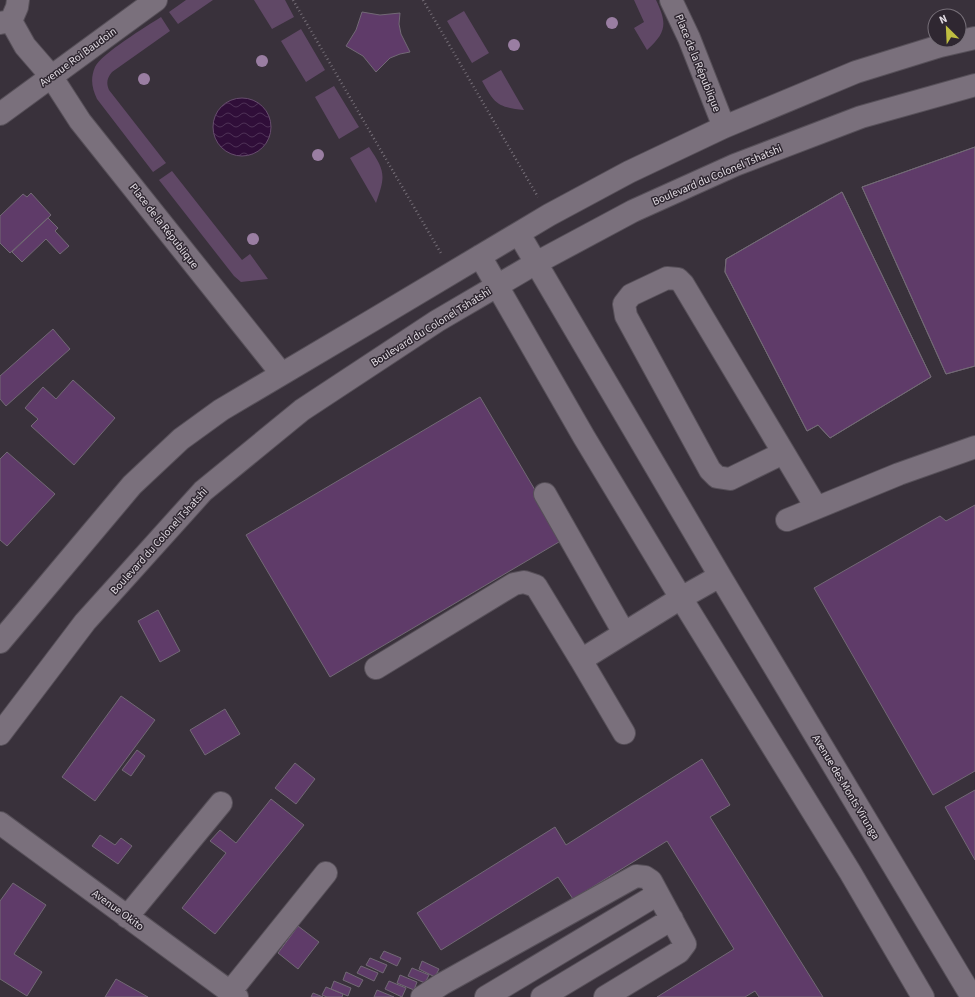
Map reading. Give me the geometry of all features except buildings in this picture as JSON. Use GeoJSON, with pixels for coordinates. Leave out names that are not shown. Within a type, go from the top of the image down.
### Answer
{"type":"FeatureCollection","features":[{"type":"Feature","properties":{"kind":"street"},"geometry":{"type":"LineString","coordinates":[[5,22],[17,7],[18,0]]}},
{"type":"Feature","properties":{"kind":"street","name":"Avenue Roi Baudoin"},"geometry":{"type":"LineString","coordinates":[[0,114],[156,0]]}},
{"type":"Feature","properties":{"kind":"street","name":"Place de la République"},"geometry":{"type":"LineString","coordinates":[[671,0],[689,38],[724,127]]}},
{"type":"Feature","properties":{"kind":"street","name":"Place de la République"},"geometry":{"type":"LineString","coordinates":[[5,22],[51,76],[80,121],[281,373]]}},
{"type":"Feature","properties":{"kind":"street"},"geometry":{"type":"LineString","coordinates":[[0,642],[132,485],[187,435],[221,410],[549,215],[629,172],[724,127],[856,72],[940,46],[975,38]]}},
{"type":"Feature","properties":{"kind":"street","name":"Boulevard du Colonel Tshatshi"},"geometry":{"type":"LineString","coordinates":[[0,734],[86,622],[203,491],[302,410],[437,321],[536,263],[633,211],[735,165],[861,118],[975,84]]}},
{"type":"Feature","properties":{"kind":"street","name":"Avenue des Monts Virunga"},"geometry":{"type":"LineString","coordinates":[[518,234],[720,576],[972,997]]}},
{"type":"Feature","properties":{"kind":"street"},"geometry":{"type":"LineString","coordinates":[[480,256],[584,437],[681,598],[850,872],[923,997]]}},
{"type":"Feature","properties":{"kind":"street"},"geometry":{"type":"LineString","coordinates":[[783,453],[730,479],[717,477],[710,470],[626,316],[624,304],[631,295],[667,278],[678,279],[683,284],[816,507]]}},
{"type":"Feature","properties":{"kind":"street"},"geometry":{"type":"LineString","coordinates":[[787,520],[899,474],[975,447]]}},
{"type":"Feature","properties":{"kind":"street"},"geometry":{"type":"LineString","coordinates":[[545,494],[624,633]]}},
{"type":"Feature","properties":{"kind":"street"},"geometry":{"type":"LineString","coordinates":[[581,660],[681,598],[720,576]]}},
{"type":"Feature","properties":{"kind":"street"},"geometry":{"type":"LineString","coordinates":[[376,668],[514,584],[524,582],[536,586],[624,733]]}},
{"type":"Feature","properties":{"kind":"street"},"geometry":{"type":"LineString","coordinates":[[127,917],[221,803]]}},
{"type":"Feature","properties":{"kind":"street","name":"Avenue Okito"},"geometry":{"type":"LineString","coordinates":[[0,823],[234,995]]}},
{"type":"Feature","properties":{"kind":"street"},"geometry":{"type":"LineString","coordinates":[[234,995],[326,874]]}},
{"type":"Feature","properties":{"kind":"street"},"geometry":{"type":"LineString","coordinates":[[422,997],[442,984],[636,876],[645,877],[651,881],[685,944],[679,952],[605,997]]}},
{"type":"Feature","properties":{"kind":"street"},"geometry":{"type":"LineString","coordinates":[[486,997],[658,894]]}},
{"type":"Feature","properties":{"kind":"street"},"geometry":{"type":"LineString","coordinates":[[542,997],[672,919]]}},
{"type":"Feature","properties":{"kind":"path"},"geometry":{"type":"LineString","coordinates":[[293,0],[452,273]]}},
{"type":"Feature","properties":{"kind":"path"},"geometry":{"type":"LineString","coordinates":[[423,0],[549,215]]}},
{"type":"Feature","properties":{"kind":"shaded area"},"geometry":{"type":"Polygon","coordinates":[[[186,0],[213,0],[178,24],[169,12],[186,0]]]}},
{"type":"Feature","properties":{"kind":"shaded area"},"geometry":{"type":"Polygon","coordinates":[[[254,0],[285,0],[294,17],[272,29],[254,0]]]}},
{"type":"Feature","properties":{"kind":"shaded area"},"geometry":{"type":"Polygon","coordinates":[[[634,0],[656,0],[662,15],[662,32],[654,44],[647,50],[634,28],[644,22],[634,0]]]}},
{"type":"Feature","properties":{"kind":"shaded area"},"geometry":{"type":"Polygon","coordinates":[[[464,11],[489,53],[472,63],[447,21],[464,11]]]}},
{"type":"Feature","properties":{"kind":"shaded area"},"geometry":{"type":"Polygon","coordinates":[[[161,17],[170,31],[112,72],[107,83],[109,90],[166,163],[153,172],[97,99],[92,79],[93,71],[99,61],[125,40],[161,17]]]}},
{"type":"Feature","properties":{"kind":"shaded area"},"geometry":{"type":"Polygon","coordinates":[[[301,29],[325,70],[306,82],[281,41],[301,29]]]}},
{"type":"Feature","properties":{"kind":"shaded area"},"geometry":{"type":"Polygon","coordinates":[[[501,70],[524,110],[502,106],[486,89],[482,81],[501,70]]]}},
{"type":"Feature","properties":{"kind":"shaded area"},"geometry":{"type":"Polygon","coordinates":[[[334,86],[359,127],[339,139],[315,97],[334,86]]]}},
{"type":"Feature","properties":{"kind":"shaded area"},"geometry":{"type":"Polygon","coordinates":[[[369,147],[381,168],[382,174],[381,186],[376,203],[350,158],[369,147]]]}},
{"type":"Feature","properties":{"kind":"shaded area"},"geometry":{"type":"Polygon","coordinates":[[[172,171],[242,260],[250,254],[268,279],[241,282],[234,276],[159,180],[172,171]]]}},
{"type":"Feature","properties":{"kind":"water"},"geometry":{"type":"Polygon","coordinates":[[[236,98],[248,98],[263,106],[271,121],[271,133],[263,148],[248,156],[236,156],[221,148],[213,133],[213,121],[221,106],[236,98]]]}}]}
